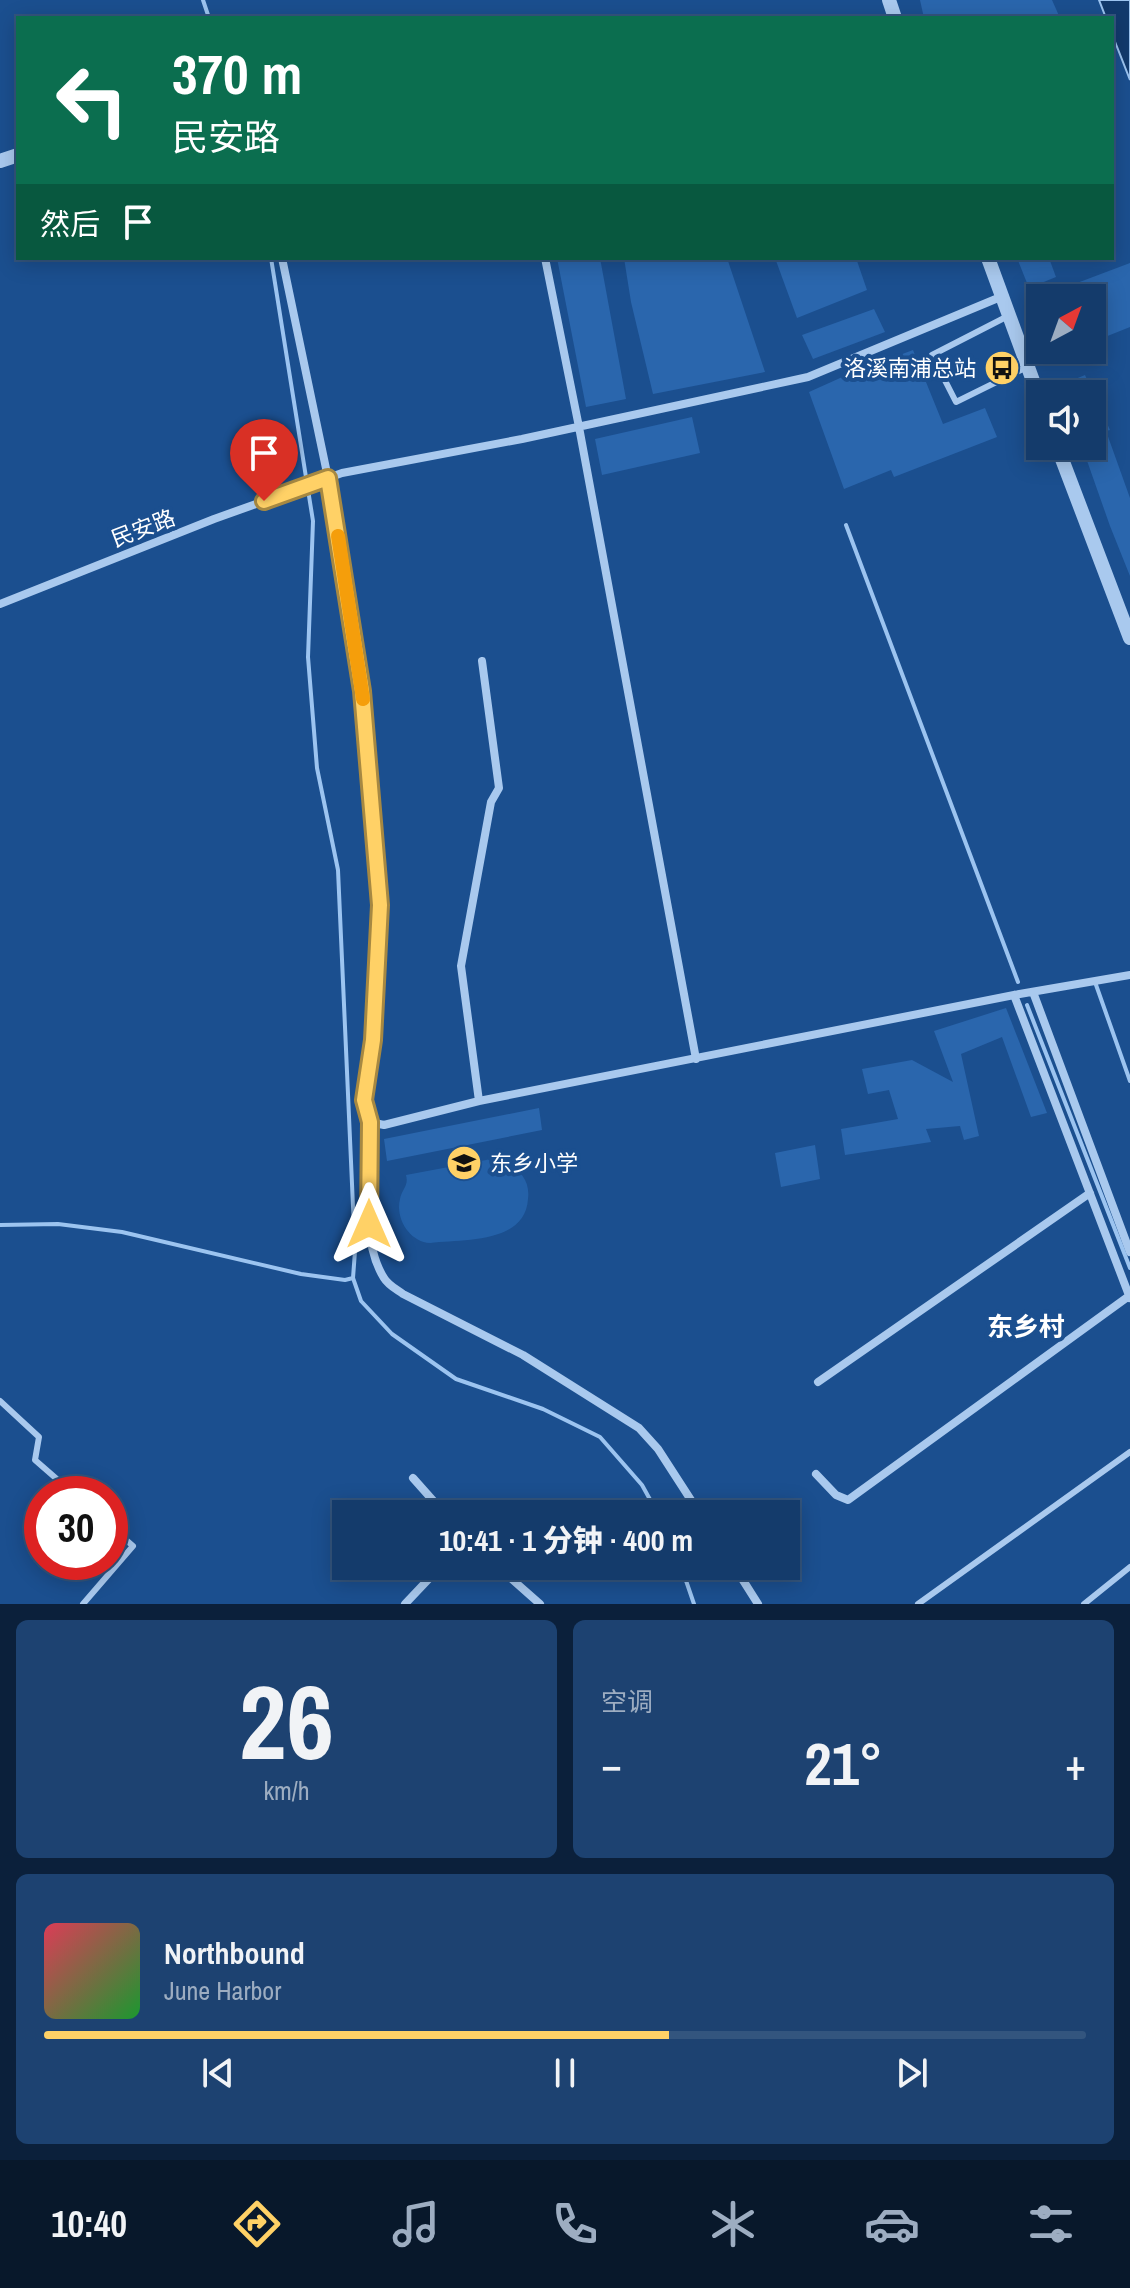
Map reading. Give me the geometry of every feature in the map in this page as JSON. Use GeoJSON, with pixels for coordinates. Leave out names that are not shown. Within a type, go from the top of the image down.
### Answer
{"type":"FeatureCollection","features":[{"type":"Feature","properties":{"kind":"street"},"geometry":{"type":"LineString","coordinates":[[282,260],[328,478],[362,691],[380,905],[373,1040],[364,1100],[370,1122],[369,1224],[374,1256],[385,1281],[403,1294],[523,1355],[639,1428],[658,1449],[691,1500]]}},
{"type":"Feature","properties":{"kind":"street"},"geometry":{"type":"LineString","coordinates":[[545,260],[696,1059]]}},
{"type":"Feature","properties":{"kind":"street"},"geometry":{"type":"LineString","coordinates":[[989,260],[1032,380]]}},
{"type":"Feature","properties":{"kind":"street","name":"民安路"},"geometry":{"type":"LineString","coordinates":[[0,604],[342,473],[579,427],[808,377],[1003,296]]}},
{"type":"Feature","properties":{"kind":"street"},"geometry":{"type":"LineString","coordinates":[[1062,460],[1130,638]]}},
{"type":"Feature","properties":{"kind":"street"},"geometry":{"type":"LineString","coordinates":[[479,1101],[461,966],[491,802],[499,788],[482,661]]}},
{"type":"Feature","properties":{"kind":"street"},"geometry":{"type":"LineString","coordinates":[[370,1122],[384,1125],[479,1101],[1014,995],[1130,975]]}},
{"type":"Feature","properties":{"kind":"street"},"geometry":{"type":"LineString","coordinates":[[1033,992],[1130,1252]]}},
{"type":"Feature","properties":{"kind":"street"},"geometry":{"type":"LineString","coordinates":[[816,1474],[836,1495],[848,1500],[1130,1297],[1014,995]]}},
{"type":"Feature","properties":{"kind":"street"},"geometry":{"type":"LineString","coordinates":[[818,1382],[1090,1193]]}},
{"type":"Feature","properties":{"kind":"street"},"geometry":{"type":"LineString","coordinates":[[413,1478],[433,1500]]}},
{"type":"Feature","properties":{"kind":"street"},"geometry":{"type":"LineString","coordinates":[[405,1604],[428,1580]]}},
{"type":"Feature","properties":{"kind":"street"},"geometry":{"type":"LineString","coordinates":[[513,1580],[540,1604]]}},
{"type":"Feature","properties":{"kind":"street"},"geometry":{"type":"LineString","coordinates":[[743,1580],[758,1604]]}},
{"type":"Feature","properties":{"kind":"lane"},"geometry":{"type":"LineString","coordinates":[[1011,315],[932,355],[956,402],[1027,367]]}},
{"type":"Feature","properties":{"kind":"lane"},"geometry":{"type":"LineString","coordinates":[[0,1401],[39,1437],[35,1460],[53,1476]]}},
{"type":"Feature","properties":{"kind":"lane"},"geometry":{"type":"LineString","coordinates":[[918,1604],[1130,1452]]}},
{"type":"Feature","properties":{"kind":"lane"},"geometry":{"type":"LineString","coordinates":[[1084,1604],[1130,1567]]}},
{"type":"Feature","properties":{"kind":"lane"},"geometry":{"type":"LineString","coordinates":[[83,1604],[104,1580]]}},
{"type":"Feature","properties":{"kind":"shaded area"},"geometry":{"type":"Polygon","coordinates":[[[1099,0],[1130,0],[1130,80],[1114,39],[1114,16],[1105,16],[1099,0]]]}},
{"type":"Feature","properties":{"kind":"shaded area"},"geometry":{"type":"Polygon","coordinates":[[[518,1154],[519,1161],[508,1163],[524,1178],[528,1199],[524,1214],[516,1224],[505,1232],[475,1239],[430,1243],[410,1234],[402,1221],[399,1207],[407,1182],[406,1175],[518,1154]]]}},
{"type":"Feature","properties":{"kind":"building"},"geometry":{"type":"Polygon","coordinates":[[[920,0],[1052,0],[1059,16],[924,16],[920,0]]]}},
{"type":"Feature","properties":{"kind":"building"},"geometry":{"type":"Polygon","coordinates":[[[557,260],[600,260],[626,399],[586,407],[557,260]]]}},
{"type":"Feature","properties":{"kind":"building"},"geometry":{"type":"Polygon","coordinates":[[[624,260],[728,260],[765,372],[653,394],[624,260]]]}},
{"type":"Feature","properties":{"kind":"building"},"geometry":{"type":"Polygon","coordinates":[[[776,260],[857,260],[867,290],[797,318],[776,260]]]}},
{"type":"Feature","properties":{"kind":"building"},"geometry":{"type":"Polygon","coordinates":[[[1018,260],[1050,260],[1056,277],[1039,284],[1027,284],[1018,260]]]}},
{"type":"Feature","properties":{"kind":"building"},"geometry":{"type":"Polygon","coordinates":[[[1130,263],[1130,327],[1106,337],[1106,284],[1077,283],[1130,263]]]}},
{"type":"Feature","properties":{"kind":"building"},"geometry":{"type":"Polygon","coordinates":[[[874,309],[885,332],[813,359],[802,335],[874,309]]]}},
{"type":"Feature","properties":{"kind":"building"},"geometry":{"type":"Polygon","coordinates":[[[913,350],[943,424],[985,408],[997,437],[894,477],[891,470],[844,489],[809,392],[913,350]]]}},
{"type":"Feature","properties":{"kind":"building"},"geometry":{"type":"Polygon","coordinates":[[[692,417],[700,453],[602,475],[595,439],[692,417]]]}},
{"type":"Feature","properties":{"kind":"building"},"geometry":{"type":"Polygon","coordinates":[[[1106,431],[1130,498],[1130,576],[1087,460],[1106,460],[1106,431]]]}},
{"type":"Feature","properties":{"kind":"building"},"geometry":{"type":"Polygon","coordinates":[[[1006,1008],[1047,1113],[1031,1117],[1002,1037],[961,1054],[979,1136],[964,1140],[960,1126],[926,1129],[931,1142],[845,1155],[841,1129],[898,1119],[889,1090],[868,1094],[862,1069],[912,1060],[953,1082],[934,1031],[1006,1008]]]}},
{"type":"Feature","properties":{"kind":"building"},"geometry":{"type":"Polygon","coordinates":[[[539,1108],[542,1130],[387,1161],[384,1139],[539,1108]]]}},
{"type":"Feature","properties":{"kind":"building"},"geometry":{"type":"Polygon","coordinates":[[[815,1145],[820,1179],[781,1187],[775,1153],[815,1145]]]}},
{"type":"Feature","properties":{"kind":"waterway"},"geometry":{"type":"LineString","coordinates":[[203,0],[208,16]]}},
{"type":"Feature","properties":{"kind":"waterway"},"geometry":{"type":"LineString","coordinates":[[271,260],[313,521],[308,657],[317,768],[338,870],[355,1251],[353,1278]]}},
{"type":"Feature","properties":{"kind":"waterway"},"geometry":{"type":"LineString","coordinates":[[846,525],[1018,982]]}},
{"type":"Feature","properties":{"kind":"waterway"},"geometry":{"type":"LineString","coordinates":[[1095,982],[1130,1081]]}},
{"type":"Feature","properties":{"kind":"waterway"},"geometry":{"type":"LineString","coordinates":[[1027,1005],[1130,1268]]}},
{"type":"Feature","properties":{"kind":"waterway"},"geometry":{"type":"LineString","coordinates":[[0,1225],[58,1224],[122,1232],[301,1274],[345,1280],[353,1278],[361,1301],[392,1334],[456,1379],[543,1409],[600,1437],[642,1485],[650,1500]]}},
{"type":"Feature","properties":{"kind":"waterway"},"geometry":{"type":"LineString","coordinates":[[686,1580],[694,1604]]}},
{"type":"Feature","properties":{"kind":"slow traffic"},"geometry":{"type":"LineString","coordinates":[[338,536],[363,699]]}},
{"type":"Feature","properties":{"kind":"place","name":"洛溪南浦总站"},"geometry":{"type":"Point","coordinates":[1002,368]}},
{"type":"Feature","properties":{"kind":"place","name":"东乡小学"},"geometry":{"type":"Point","coordinates":[464,1163]}},
{"type":"Feature","properties":{"kind":"district","name":"东乡村"},"geometry":{"type":"Point","coordinates":[1026,1326]}},
{"type":"Feature","properties":{"kind":"route"},"geometry":{"type":"LineString","coordinates":[[264,501],[328,478],[350,608],[362,691],[380,905],[373,1040],[364,1100],[370,1122],[369,1224]]}}]}
